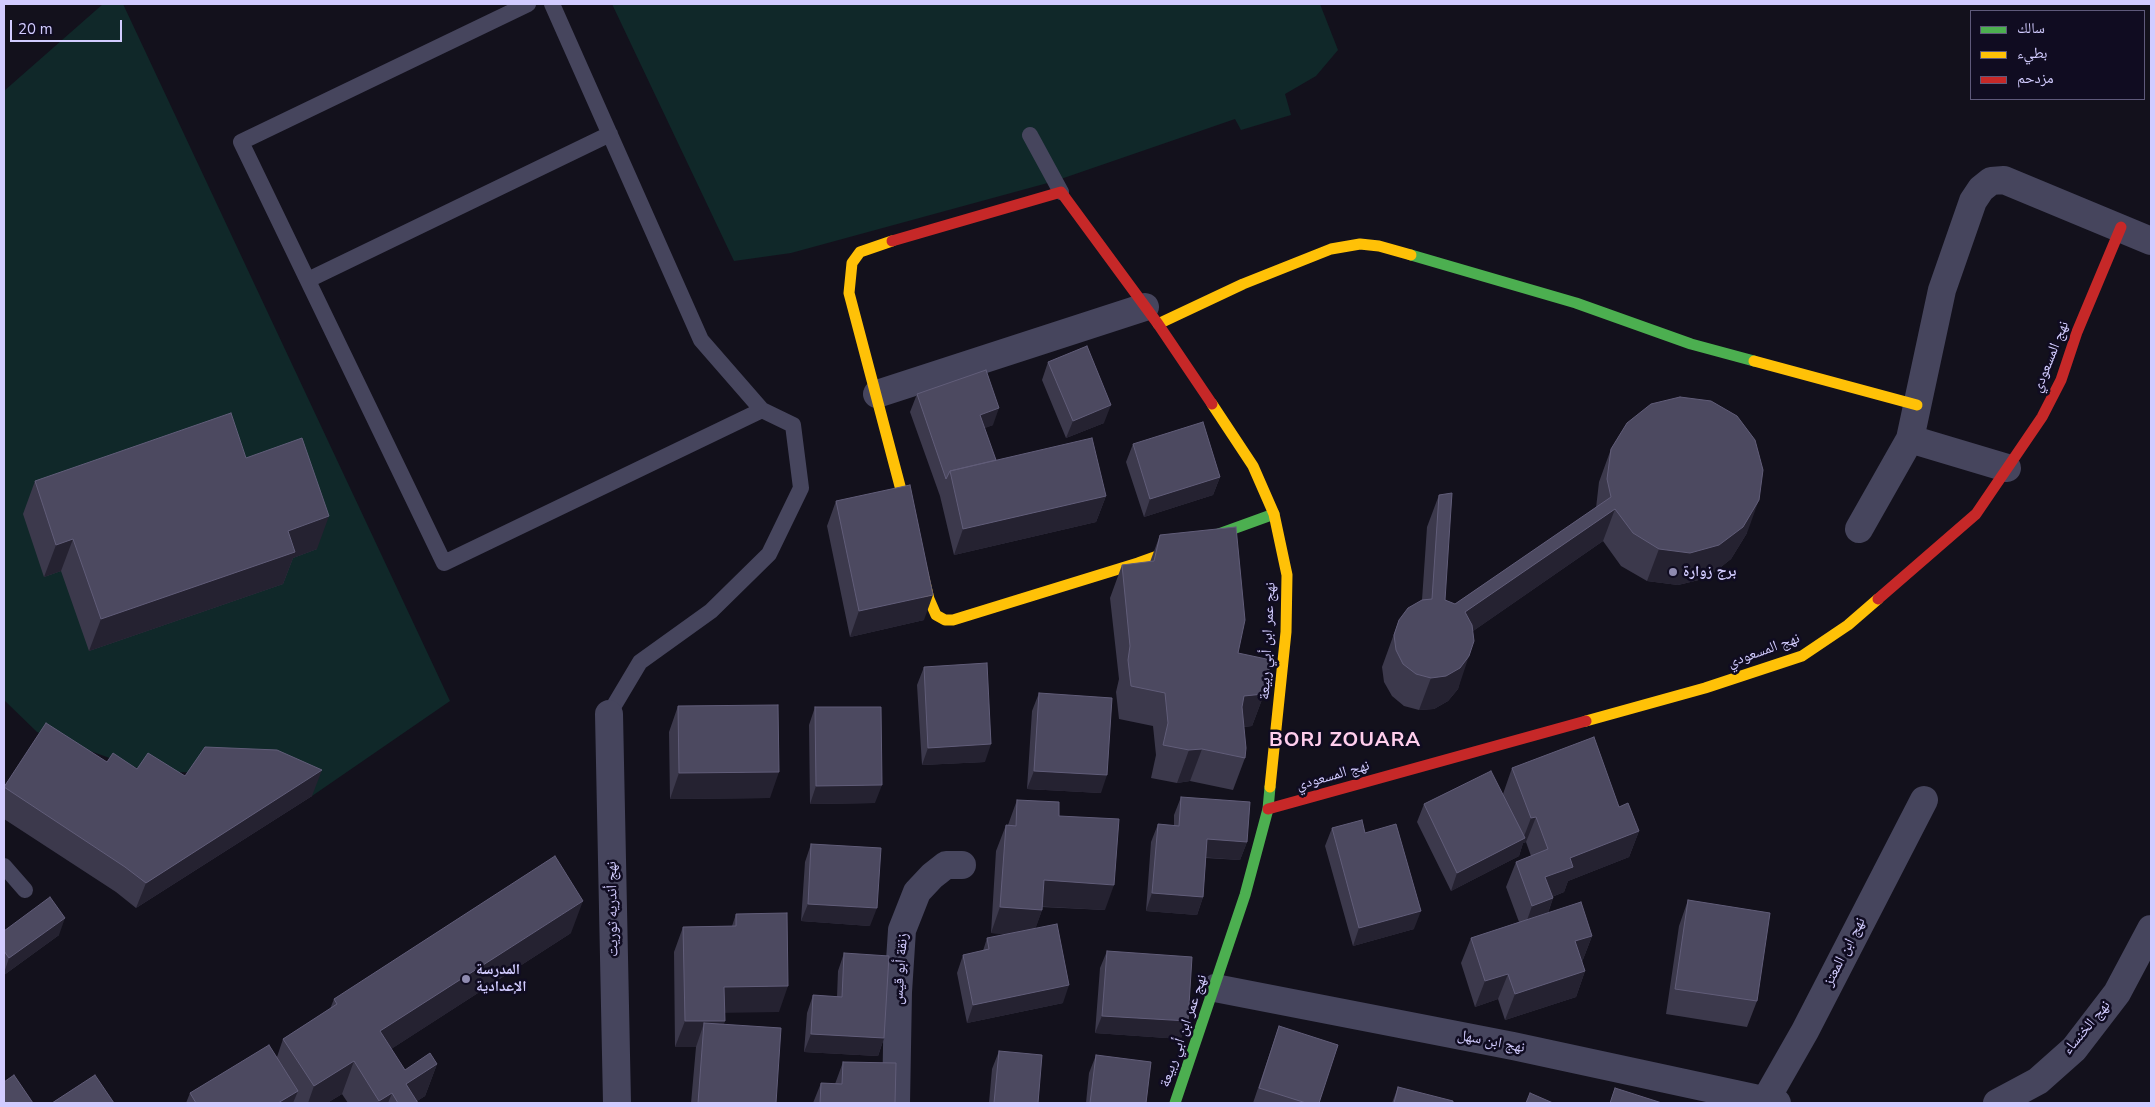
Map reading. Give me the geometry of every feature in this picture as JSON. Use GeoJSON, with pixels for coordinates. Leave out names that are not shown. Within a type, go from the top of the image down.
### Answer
{"type":"FeatureCollection","features":[{"type":"Feature","properties":{"kind":"street"},"geometry":{"type":"LineString","coordinates":[[1859,529],[1910,439],[1942,290],[1973,201],[1981,188],[1991,181],[2004,180],[2151,240]]}},
{"type":"Feature","properties":{"kind":"street","name":"نهج عمر ابن أبي ربيعة"},"geometry":{"type":"LineString","coordinates":[[1061,192],[1151,316],[1253,466],[1274,514],[1287,575],[1286,632],[1268,809],[1245,895],[1175,1103]]}},
{"type":"Feature","properties":{"kind":"street"},"geometry":{"type":"LineString","coordinates":[[913,534],[849,293],[852,263],[860,252],[874,246],[1061,192]]}},
{"type":"Feature","properties":{"kind":"street","name":"نهج المسعودي"},"geometry":{"type":"LineString","coordinates":[[1268,809],[1704,688],[1802,656],[1848,625],[1976,514],[2008,468],[2042,417],[2061,380],[2077,332],[2121,227]]}},
{"type":"Feature","properties":{"kind":"street"},"geometry":{"type":"LineString","coordinates":[[877,394],[1151,316],[1243,284],[1331,249],[1360,244],[1378,246],[1576,303],[1691,344],[1917,406]]}},
{"type":"Feature","properties":{"kind":"street"},"geometry":{"type":"LineString","coordinates":[[1910,439],[2008,468]]}},
{"type":"Feature","properties":{"kind":"street"},"geometry":{"type":"LineString","coordinates":[[918,553],[936,615],[945,620],[953,620],[1138,563],[1274,514]]}},
{"type":"Feature","properties":{"kind":"street","name":"نهج أندريه ثوريت"},"geometry":{"type":"LineString","coordinates":[[609,714],[617,1103]]}},
{"type":"Feature","properties":{"kind":"street","name":"نهج ابن المعتز"},"geometry":{"type":"LineString","coordinates":[[1769,1103],[1924,800]]}},
{"type":"Feature","properties":{"kind":"street","name":"زنقة أبو قيس"},"geometry":{"type":"LineString","coordinates":[[896,1103],[898,992],[902,930],[917,892],[932,876],[946,866],[962,865]]}},
{"type":"Feature","properties":{"kind":"street","name":"نهج الخنساء"},"geometry":{"type":"LineString","coordinates":[[1997,1103],[2038,1081],[2074,1049],[2117,993],[2151,929]]}},
{"type":"Feature","properties":{"kind":"street","name":"نهج ابن سهل"},"geometry":{"type":"LineString","coordinates":[[1215,988],[1513,1046],[1769,1103]]}},
{"type":"Feature","properties":{"kind":"lane"},"geometry":{"type":"LineString","coordinates":[[528,4],[242,142],[444,563],[762,410]]}},
{"type":"Feature","properties":{"kind":"lane"},"geometry":{"type":"LineString","coordinates":[[552,4],[700,340],[762,410],[793,426],[801,488],[768,554],[711,611],[640,662],[609,714]]}},
{"type":"Feature","properties":{"kind":"lane"},"geometry":{"type":"LineString","coordinates":[[308,280],[610,134]]}},
{"type":"Feature","properties":{"kind":"lane"},"geometry":{"type":"LineString","coordinates":[[1030,135],[1061,192]]}},
{"type":"Feature","properties":{"kind":"lane"},"geometry":{"type":"LineString","coordinates":[[4,866],[25,890]]}},
{"type":"Feature","properties":{"kind":"green space"},"geometry":{"type":"Polygon","coordinates":[[[103,4],[123,4],[450,701],[312,796],[268,775],[146,771],[37,732],[4,700],[4,91],[103,4]]]}},
{"type":"Feature","properties":{"kind":"green space"},"geometry":{"type":"Polygon","coordinates":[[[612,4],[1320,4],[1338,50],[1316,76],[1285,94],[1291,115],[1241,130],[1235,119],[1055,181],[791,253],[734,261],[612,4]]]}},
{"type":"Feature","properties":{"kind":"building"},"geometry":{"type":"Polygon","coordinates":[[[1087,346],[1111,405],[1073,421],[1048,362],[1087,346]]]}},
{"type":"Feature","properties":{"kind":"building"},"geometry":{"type":"Polygon","coordinates":[[[986,370],[999,408],[980,415],[996,460],[950,471],[946,479],[917,394],[986,370]]]}},
{"type":"Feature","properties":{"kind":"building","name":"برج زوارة"},"geometry":{"type":"Polygon","coordinates":[[[1680,397],[1711,401],[1737,416],[1755,440],[1763,470],[1759,500],[1743,527],[1719,545],[1690,553],[1659,549],[1633,533],[1615,509],[1465,612],[1472,625],[1474,641],[1469,656],[1460,668],[1446,676],[1431,678],[1416,674],[1403,664],[1396,650],[1394,635],[1399,620],[1408,608],[1422,600],[1432,599],[1439,495],[1452,493],[1445,600],[1455,604],[1611,497],[1607,479],[1611,449],[1627,423],[1651,404],[1680,397]]]}},
{"type":"Feature","properties":{"kind":"building"},"geometry":{"type":"Polygon","coordinates":[[[231,413],[246,458],[302,438],[329,516],[288,531],[295,552],[101,619],[73,539],[56,545],[35,481],[231,413]]]}},
{"type":"Feature","properties":{"kind":"building"},"geometry":{"type":"Polygon","coordinates":[[[1203,422],[1220,477],[1150,499],[1133,444],[1203,422]]]}},
{"type":"Feature","properties":{"kind":"building"},"geometry":{"type":"Polygon","coordinates":[[[1092,438],[1106,496],[963,529],[950,471],[1092,438]]]}},
{"type":"Feature","properties":{"kind":"building"},"geometry":{"type":"Polygon","coordinates":[[[910,485],[933,595],[859,611],[836,501],[910,485]]]}},
{"type":"Feature","properties":{"kind":"building"},"geometry":{"type":"Polygon","coordinates":[[[1236,527],[1245,620],[1238,653],[1271,660],[1264,694],[1244,696],[1242,707],[1246,748],[1245,758],[1202,749],[1189,750],[1163,745],[1168,723],[1165,693],[1131,686],[1128,660],[1130,646],[1122,565],[1154,561],[1160,535],[1236,527]]]}},
{"type":"Feature","properties":{"kind":"building"},"geometry":{"type":"Polygon","coordinates":[[[987,663],[991,744],[928,748],[924,667],[987,663]]]}},
{"type":"Feature","properties":{"kind":"building"},"geometry":{"type":"Polygon","coordinates":[[[1039,693],[1112,698],[1107,775],[1034,771],[1039,693]]]}},
{"type":"Feature","properties":{"kind":"building"},"geometry":{"type":"Polygon","coordinates":[[[778,705],[779,772],[679,773],[678,706],[778,705]]]}},
{"type":"Feature","properties":{"kind":"building"},"geometry":{"type":"Polygon","coordinates":[[[815,707],[881,707],[882,785],[816,786],[815,707]]]}},
{"type":"Feature","properties":{"kind":"building"},"geometry":{"type":"Polygon","coordinates":[[[46,723],[107,762],[113,753],[137,769],[148,753],[185,776],[205,747],[277,750],[322,770],[146,883],[4,787],[46,723]]]}},
{"type":"Feature","properties":{"kind":"building"},"geometry":{"type":"Polygon","coordinates":[[[1594,737],[1619,807],[1628,803],[1639,831],[1570,858],[1573,867],[1545,877],[1553,898],[1532,906],[1516,862],[1548,849],[1536,817],[1531,818],[1512,768],[1594,737]]]}},
{"type":"Feature","properties":{"kind":"building"},"geometry":{"type":"Polygon","coordinates":[[[1491,771],[1525,838],[1457,873],[1424,804],[1491,771]]]}},
{"type":"Feature","properties":{"kind":"building"},"geometry":{"type":"Polygon","coordinates":[[[1181,797],[1250,802],[1247,842],[1207,839],[1203,897],[1152,893],[1158,824],[1179,826],[1181,797]]]}},
{"type":"Feature","properties":{"kind":"building"},"geometry":{"type":"Polygon","coordinates":[[[1017,800],[1059,802],[1059,816],[1119,819],[1114,885],[1044,880],[1042,910],[1000,907],[1006,825],[1016,826],[1017,800]]]}},
{"type":"Feature","properties":{"kind":"building"},"geometry":{"type":"Polygon","coordinates":[[[1362,820],[1365,833],[1396,824],[1421,911],[1359,928],[1332,828],[1362,820]]]}},
{"type":"Feature","properties":{"kind":"building"},"geometry":{"type":"Polygon","coordinates":[[[811,844],[881,848],[877,908],[808,904],[811,844]]]}},
{"type":"Feature","properties":{"kind":"building"},"geometry":{"type":"Polygon","coordinates":[[[555,856],[583,901],[380,1031],[405,1070],[430,1053],[437,1064],[406,1084],[418,1103],[398,1103],[392,1093],[379,1101],[354,1061],[314,1086],[283,1039],[337,1004],[334,999],[555,856]]]}},
{"type":"Feature","properties":{"kind":"building"},"geometry":{"type":"Polygon","coordinates":[[[50,897],[65,918],[9,958],[4,951],[4,931],[50,897]]]}},
{"type":"Feature","properties":{"kind":"building"},"geometry":{"type":"Polygon","coordinates":[[[1688,900],[1770,913],[1757,1001],[1675,989],[1688,900]]]}},
{"type":"Feature","properties":{"kind":"building"},"geometry":{"type":"Polygon","coordinates":[[[1581,902],[1592,936],[1575,941],[1585,971],[1515,994],[1508,974],[1485,981],[1471,938],[1581,902]]]}},
{"type":"Feature","properties":{"kind":"building"},"geometry":{"type":"Polygon","coordinates":[[[787,913],[788,986],[724,987],[725,1021],[685,1021],[683,927],[736,926],[736,914],[787,913]]]}},
{"type":"Feature","properties":{"kind":"building"},"geometry":{"type":"Polygon","coordinates":[[[1057,924],[1069,985],[973,1005],[963,955],[989,949],[987,938],[1057,924]]]}},
{"type":"Feature","properties":{"kind":"building"},"geometry":{"type":"Polygon","coordinates":[[[1107,951],[1192,957],[1188,1021],[1102,1016],[1107,951]]]}},
{"type":"Feature","properties":{"kind":"building"},"geometry":{"type":"Polygon","coordinates":[[[844,953],[889,956],[884,1038],[811,1034],[813,995],[842,997],[844,953]]]}},
{"type":"Feature","properties":{"kind":"building"},"geometry":{"type":"Polygon","coordinates":[[[704,1023],[781,1028],[776,1103],[698,1103],[704,1023]]]}},
{"type":"Feature","properties":{"kind":"building"},"geometry":{"type":"Polygon","coordinates":[[[1279,1026],[1338,1045],[1319,1103],[1306,1103],[1259,1088],[1279,1026]]]}},
{"type":"Feature","properties":{"kind":"building"},"geometry":{"type":"Polygon","coordinates":[[[269,1045],[298,1091],[278,1103],[196,1103],[190,1093],[269,1045]]]}},
{"type":"Feature","properties":{"kind":"building"},"geometry":{"type":"Polygon","coordinates":[[[999,1051],[1042,1055],[1038,1103],[994,1103],[999,1051]]]}},
{"type":"Feature","properties":{"kind":"building"},"geometry":{"type":"Polygon","coordinates":[[[1096,1055],[1151,1062],[1146,1103],[1090,1103],[1096,1055]]]}},
{"type":"Feature","properties":{"kind":"building"},"geometry":{"type":"Polygon","coordinates":[[[843,1062],[896,1063],[895,1103],[820,1103],[821,1083],[842,1084],[843,1062]]]}},
{"type":"Feature","properties":{"kind":"building"},"geometry":{"type":"Polygon","coordinates":[[[14,1075],[33,1103],[4,1103],[4,1082],[14,1075]]]}},
{"type":"Feature","properties":{"kind":"building"},"geometry":{"type":"Polygon","coordinates":[[[95,1075],[114,1103],[52,1103],[95,1075]]]}},
{"type":"Feature","properties":{"kind":"building"},"geometry":{"type":"Polygon","coordinates":[[[1398,1087],[1453,1101],[1453,1103],[1394,1103],[1398,1087]]]}},
{"type":"Feature","properties":{"kind":"building"},"geometry":{"type":"Polygon","coordinates":[[[1615,1088],[1662,1103],[1610,1103],[1615,1088]]]}},
{"type":"Feature","properties":{"kind":"building"},"geometry":{"type":"Polygon","coordinates":[[[1530,1093],[1553,1103],[1526,1103],[1530,1093]]]}},
{"type":"Feature","properties":{"kind":"traffic: fast"},"geometry":{"type":"LineString","coordinates":[[1411,255],[1576,303],[1691,344],[1754,361]]}},
{"type":"Feature","properties":{"kind":"traffic: fast"},"geometry":{"type":"LineString","coordinates":[[1205,539],[1274,514]]}},
{"type":"Feature","properties":{"kind":"traffic: fast"},"geometry":{"type":"LineString","coordinates":[[1175,1103],[1245,895],[1268,809],[1270,787]]}},
{"type":"Feature","properties":{"kind":"traffic: slow"},"geometry":{"type":"LineString","coordinates":[[892,241],[860,252],[852,263],[849,293],[910,524]]}},
{"type":"Feature","properties":{"kind":"traffic: slow"},"geometry":{"type":"LineString","coordinates":[[1158,324],[1243,284],[1331,249],[1360,244],[1379,246],[1411,255]]}},
{"type":"Feature","properties":{"kind":"traffic: slow"},"geometry":{"type":"LineString","coordinates":[[1754,361],[1917,405]]}},
{"type":"Feature","properties":{"kind":"traffic: slow"},"geometry":{"type":"LineString","coordinates":[[1212,404],[1253,466],[1274,514],[1287,575],[1286,632],[1270,787]]}},
{"type":"Feature","properties":{"kind":"traffic: slow"},"geometry":{"type":"LineString","coordinates":[[921,566],[929,599],[936,615],[945,620],[953,620],[1138,563],[1205,539]]}},
{"type":"Feature","properties":{"kind":"traffic: slow"},"geometry":{"type":"LineString","coordinates":[[1586,721],[1705,688],[1802,656],[1848,625],[1878,599]]}},
{"type":"Feature","properties":{"kind":"traffic: jam"},"geometry":{"type":"LineString","coordinates":[[892,241],[1061,192],[1158,324],[1212,404]]}},
{"type":"Feature","properties":{"kind":"traffic: jam"},"geometry":{"type":"LineString","coordinates":[[1878,599],[1976,514],[2042,417],[2061,380],[2077,332],[2121,227]]}},
{"type":"Feature","properties":{"kind":"traffic: jam"},"geometry":{"type":"LineString","coordinates":[[1268,809],[1586,721]]}},
{"type":"Feature","properties":{"kind":"place","name":"برج زوارة"},"geometry":{"type":"Point","coordinates":[1673,572]}},
{"type":"Feature","properties":{"kind":"place","name":"المدرسة الإعدادية"},"geometry":{"type":"Point","coordinates":[466,979]}},
{"type":"Feature","properties":{"kind":"district","name":"BORJ ZOUARA"},"geometry":{"type":"Point","coordinates":[1345,741]}}]}
